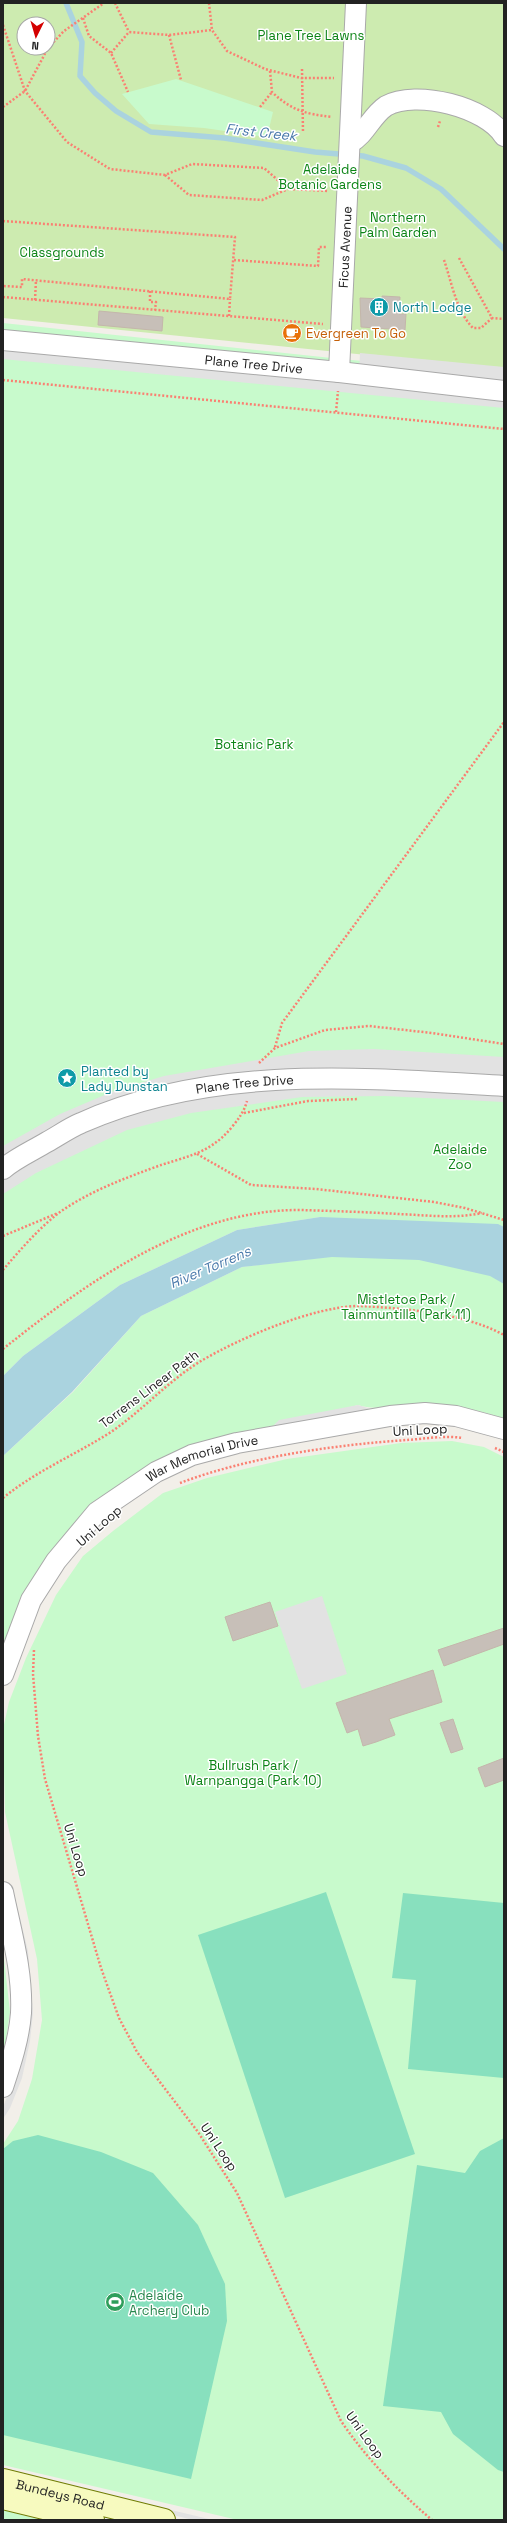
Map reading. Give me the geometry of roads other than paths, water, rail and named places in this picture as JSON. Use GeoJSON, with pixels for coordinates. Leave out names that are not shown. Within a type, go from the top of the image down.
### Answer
{"type":"FeatureCollection","features":[{"type":"Feature","properties":{"kind":"street","name":"Ficus Avenue"},"geometry":{"type":"LineString","coordinates":[[340,372],[356,3]]}},
{"type":"Feature","properties":{"kind":"street"},"geometry":{"type":"LineString","coordinates":[[349,151],[380,111],[393,103],[406,100],[436,102],[470,110],[491,122],[504,135]]}},
{"type":"Feature","properties":{"kind":"street","name":"Plane Tree Drive"},"geometry":{"type":"LineString","coordinates":[[3,340],[340,372],[504,392]]}},
{"type":"Feature","properties":{"kind":"street","name":"Plane Tree Drive"},"geometry":{"type":"LineString","coordinates":[[3,1169],[81,1123],[122,1108],[143,1101],[249,1082],[379,1079],[504,1086]]}},
{"type":"Feature","properties":{"kind":"street","name":"War Memorial Drive"},"geometry":{"type":"LineString","coordinates":[[3,1675],[31,1600],[56,1560],[97,1512],[156,1472],[192,1455],[237,1443],[390,1416],[424,1413],[456,1416],[504,1429]]}},
{"type":"Feature","properties":{"kind":"street"},"geometry":{"type":"LineString","coordinates":[[3,1892],[20,1984],[21,2013],[17,2043],[3,2087]]}},
{"type":"Feature","properties":{"kind":"street","name":"Bundeys Road"},"geometry":{"type":"LineString","coordinates":[[3,2480],[164,2520]]}},
{"type":"Feature","properties":{"kind":"street","name":"Bundeys Road"},"geometry":{"type":"LineString","coordinates":[[3,2498],[93,2520]]}},
{"type":"Feature","properties":{"kind":"water","name":"River Torrens"},"geometry":{"type":"Polygon","coordinates":[[[320,1217],[498,1224],[504,1227],[504,1284],[490,1276],[419,1260],[332,1257],[242,1267],[141,1316],[72,1392],[3,1456],[3,1376],[23,1356],[120,1285],[237,1230],[320,1217]]]}},
{"type":"Feature","properties":{"kind":"waterway","name":"First Creek"},"geometry":{"type":"LineString","coordinates":[[66,3],[82,42],[80,76],[95,93],[116,111],[151,132],[224,138],[315,152],[363,156],[406,168],[441,189],[504,249]]}},
{"type":"Feature","properties":{"kind":"place","name":"North Lodge"},"geometry":{"type":"Point","coordinates":[379,307]}},
{"type":"Feature","properties":{"kind":"place","name":"Evergreen To Go"},"geometry":{"type":"Point","coordinates":[292,333]}},
{"type":"Feature","properties":{"kind":"place","name":"Planted by Lady Dunstan"},"geometry":{"type":"Point","coordinates":[67,1078]}},
{"type":"Feature","properties":{"kind":"place","name":"Adelaide Archery Club"},"geometry":{"type":"Point","coordinates":[115,2302]}},
{"type":"Feature","properties":{"kind":"park label","name":"Plane Tree Lawns"},"geometry":{"type":"Point","coordinates":[311,35]}},
{"type":"Feature","properties":{"kind":"park label","name":"Adelaide Botanic Gardens"},"geometry":{"type":"Point","coordinates":[330,176]}},
{"type":"Feature","properties":{"kind":"park label","name":"Northern Palm Garden"},"geometry":{"type":"Point","coordinates":[398,224]}},
{"type":"Feature","properties":{"kind":"park label","name":"Classgrounds"},"geometry":{"type":"Point","coordinates":[62,252]}},
{"type":"Feature","properties":{"kind":"park label","name":"Botanic Park"},"geometry":{"type":"Point","coordinates":[254,744]}},
{"type":"Feature","properties":{"kind":"park label","name":"Adelaide Zoo"},"geometry":{"type":"Point","coordinates":[460,1156]}},
{"type":"Feature","properties":{"kind":"park label","name":"Mistletoe Park / Tainmuntilla (Park 11)"},"geometry":{"type":"Point","coordinates":[406,1306]}},
{"type":"Feature","properties":{"kind":"park label","name":"Bullrush Park / Warnpangga (Park 10)"},"geometry":{"type":"Point","coordinates":[253,1772]}}]}
